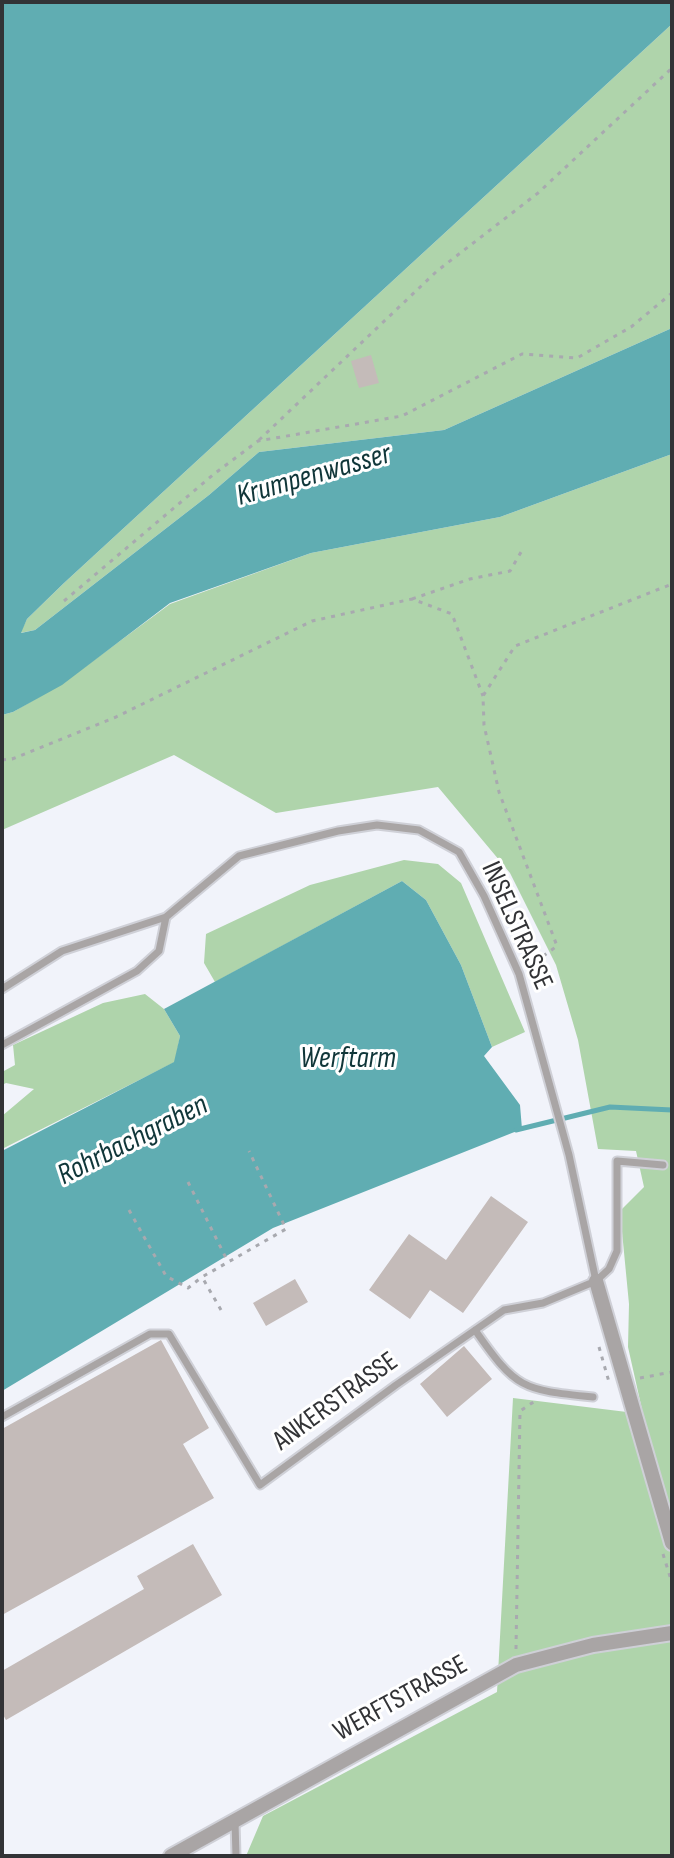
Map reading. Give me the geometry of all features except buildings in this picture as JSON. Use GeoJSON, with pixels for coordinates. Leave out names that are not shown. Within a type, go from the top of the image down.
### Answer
{"type":"FeatureCollection","features":[{"type":"Feature","properties":{"kind":"street"},"geometry":{"type":"LineString","coordinates":[[596,1281],[672,1543]]}},
{"type":"Feature","properties":{"kind":"street","name":"WERFTSTRASSE"},"geometry":{"type":"LineString","coordinates":[[171,1856],[516,1665],[593,1645],[672,1633]]}},
{"type":"Feature","properties":{"kind":"lane","name":"INSELSTRASSE"},"geometry":{"type":"LineString","coordinates":[[2,989],[62,951],[166,917],[239,856],[338,831],[377,825],[419,830],[459,852],[484,896],[519,974],[569,1155],[596,1281]]}},
{"type":"Feature","properties":{"kind":"lane"},"geometry":{"type":"LineString","coordinates":[[2,1045],[137,971],[159,951],[166,917]]}},
{"type":"Feature","properties":{"kind":"lane"},"geometry":{"type":"LineString","coordinates":[[596,1281],[609,1269],[617,1251],[617,1161],[663,1165]]}},
{"type":"Feature","properties":{"kind":"lane","name":"ANKERSTRASSE"},"geometry":{"type":"LineString","coordinates":[[2,1417],[150,1334],[169,1334],[260,1485],[504,1310],[543,1303],[596,1281]]}},
{"type":"Feature","properties":{"kind":"lane"},"geometry":{"type":"LineString","coordinates":[[475,1330],[501,1367],[519,1383],[548,1393],[593,1397]]}},
{"type":"Feature","properties":{"kind":"lane"},"geometry":{"type":"LineString","coordinates":[[235,1821],[236,1856]]}},
{"type":"Feature","properties":{"kind":"path"},"geometry":{"type":"LineString","coordinates":[[64,601],[214,474],[258,441],[437,271],[538,193],[672,68]]}},
{"type":"Feature","properties":{"kind":"path"},"geometry":{"type":"LineString","coordinates":[[258,441],[402,416],[522,354],[577,358],[631,327],[672,293]]}},
{"type":"Feature","properties":{"kind":"path"},"geometry":{"type":"LineString","coordinates":[[2,760],[12,759],[116,717],[312,621],[412,599],[470,579],[510,571],[524,547]]}},
{"type":"Feature","properties":{"kind":"path"},"geometry":{"type":"LineString","coordinates":[[483,696],[515,646],[672,584]]}},
{"type":"Feature","properties":{"kind":"path"},"geometry":{"type":"LineString","coordinates":[[412,599],[452,614],[483,696],[484,725],[499,792],[557,946],[519,974]]}},
{"type":"Feature","properties":{"kind":"path"},"geometry":{"type":"LineString","coordinates":[[129,1210],[166,1276],[188,1288],[286,1229],[249,1151]]}},
{"type":"Feature","properties":{"kind":"path"},"geometry":{"type":"LineString","coordinates":[[188,1182],[228,1262]]}},
{"type":"Feature","properties":{"kind":"path"},"geometry":{"type":"LineString","coordinates":[[202,1277],[221,1310]]}},
{"type":"Feature","properties":{"kind":"path"},"geometry":{"type":"LineString","coordinates":[[624,1381],[672,1372]]}},
{"type":"Feature","properties":{"kind":"path"},"geometry":{"type":"LineString","coordinates":[[516,1665],[520,1411],[548,1393]]}},
{"type":"Feature","properties":{"kind":"green space"},"geometry":{"type":"Polygon","coordinates":[[[672,24],[672,328],[444,430],[259,452],[209,495],[35,630],[20,633],[27,619],[64,583],[672,24]]]}},
{"type":"Feature","properties":{"kind":"green space"},"geometry":{"type":"Polygon","coordinates":[[[672,454],[672,1856],[246,1856],[263,1816],[497,1692],[513,1398],[643,1414],[628,1347],[629,1304],[620,1211],[644,1187],[636,1151],[598,1149],[578,1040],[556,965],[510,873],[438,787],[276,813],[174,755],[2,830],[2,715],[13,712],[63,683],[170,604],[311,553],[500,517],[672,454]]]}},
{"type":"Feature","properties":{"kind":"green space"},"geometry":{"type":"Polygon","coordinates":[[[404,860],[438,864],[461,883],[525,1032],[492,1047],[461,965],[426,900],[402,881],[215,982],[204,963],[206,934],[310,885],[404,860]]]}},
{"type":"Feature","properties":{"kind":"green space"},"geometry":{"type":"Polygon","coordinates":[[[145,994],[164,1009],[180,1036],[175,1062],[2,1149],[2,1116],[34,1089],[6,1083],[2,1085],[2,1072],[15,1065],[13,1045],[103,1003],[145,994]]]}},
{"type":"Feature","properties":{"kind":"water","name":"Krumpenwasser"},"geometry":{"type":"Polygon","coordinates":[[[2,2],[672,2],[672,24],[64,583],[27,619],[21,633],[35,630],[209,495],[259,452],[444,430],[672,328],[672,454],[500,517],[311,553],[170,603],[62,685],[2,715],[2,2]]]}},
{"type":"Feature","properties":{"kind":"water","name":"Werftarm"},"geometry":{"type":"Polygon","coordinates":[[[402,881],[426,900],[461,965],[492,1047],[484,1056],[520,1105],[522,1129],[273,1228],[2,1391],[2,1151],[174,1062],[180,1036],[164,1009],[402,881]]]}},
{"type":"Feature","properties":{"kind":"waterway","name":"Rohrbachgraben"},"geometry":{"type":"LineString","coordinates":[[516,1130],[610,1107],[672,1110]]}}]}
